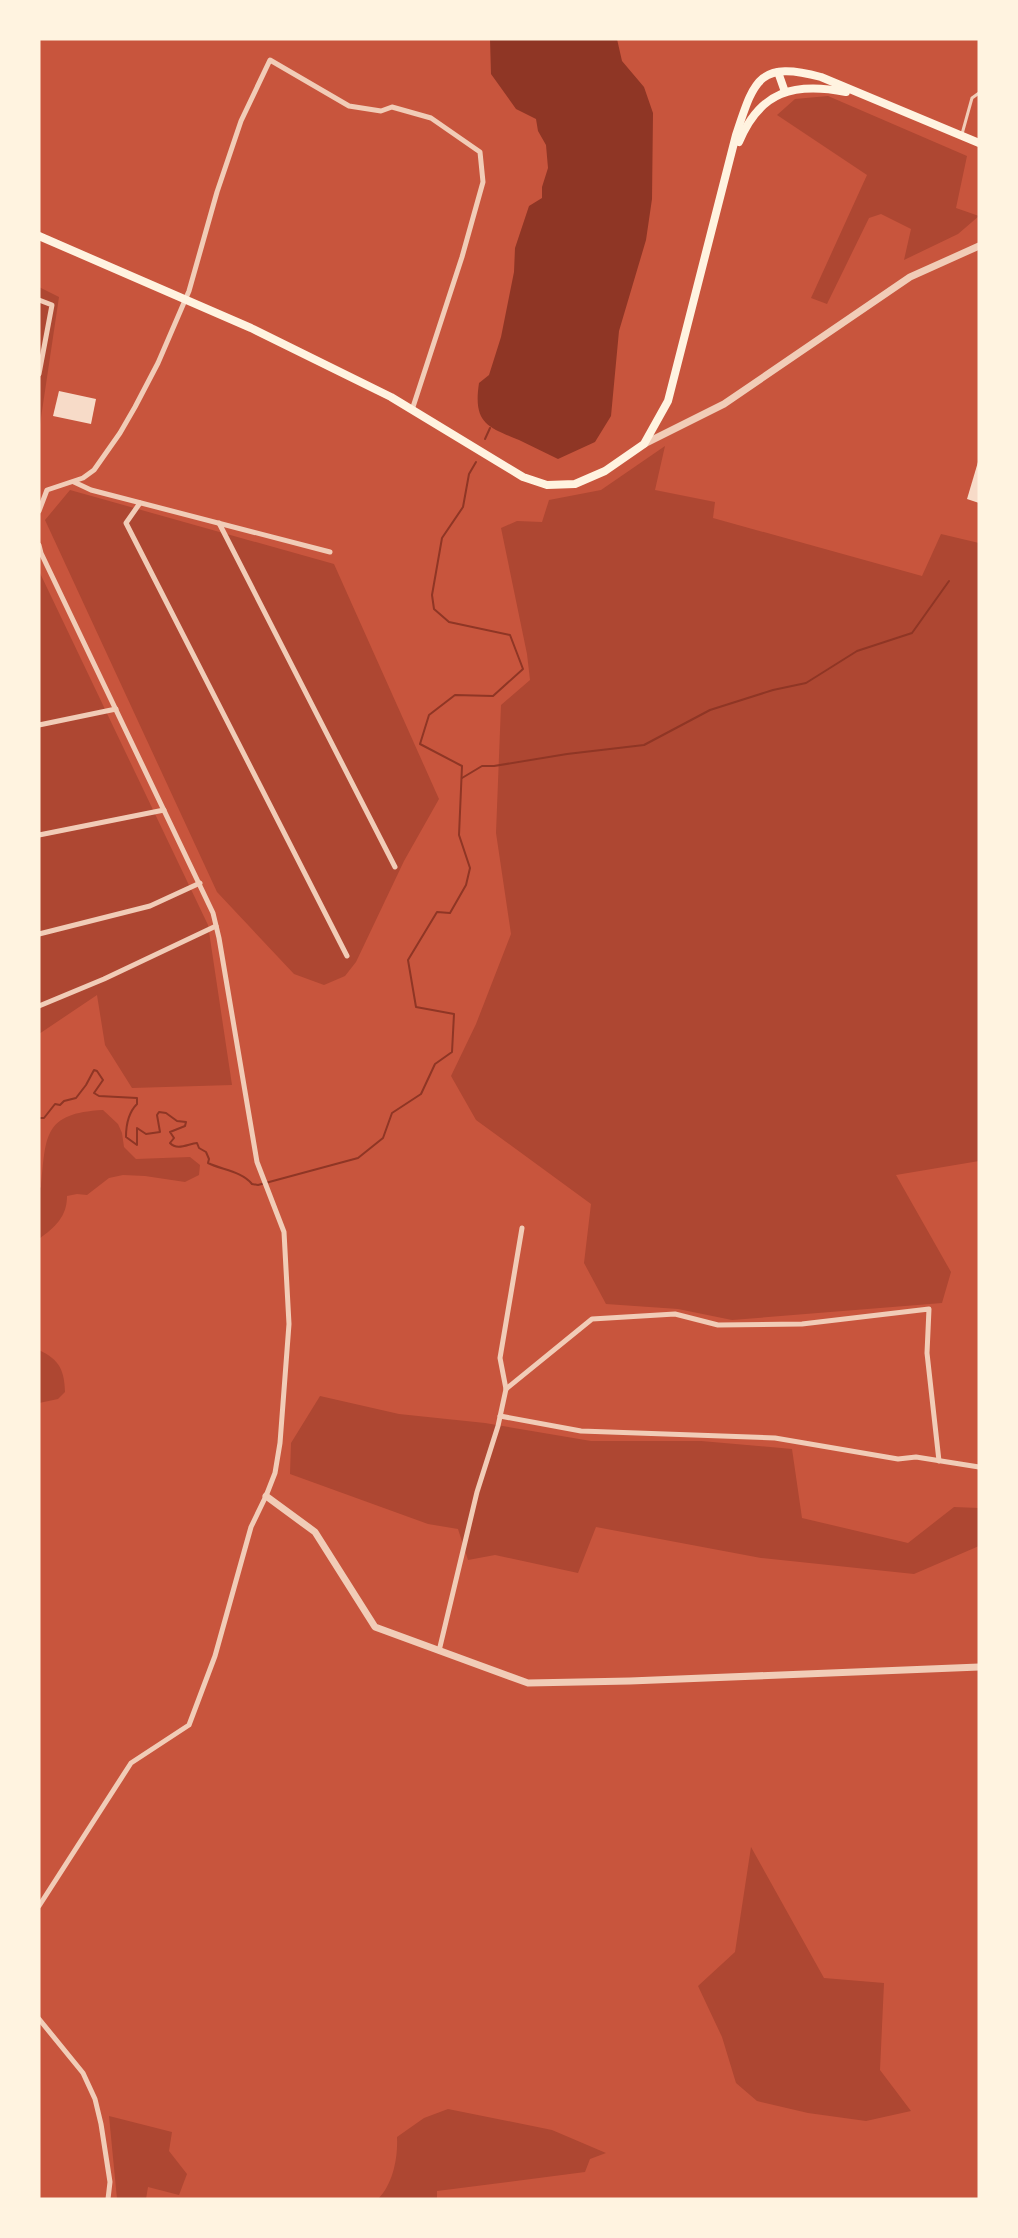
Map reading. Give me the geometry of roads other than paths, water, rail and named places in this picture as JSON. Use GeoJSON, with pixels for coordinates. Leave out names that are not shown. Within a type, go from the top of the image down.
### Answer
{"type":"FeatureCollection","features":[{"type":"Feature","properties":{"kind":"main road"},"geometry":{"type":"LineString","coordinates":[[39,236],[251,328],[391,397],[523,477],[547,485],[575,484],[605,471],[644,444],[668,402],[728,169],[751,94],[757,82],[768,74],[778,72],[798,71],[810,74],[979,143]]}},
{"type":"Feature","properties":{"kind":"main road"},"geometry":{"type":"LineString","coordinates":[[778,72],[785,92]]}},
{"type":"Feature","properties":{"kind":"main road"},"geometry":{"type":"LineString","coordinates":[[728,169],[746,126],[755,112],[785,92],[793,89],[829,89],[862,94]]}},
{"type":"Feature","properties":{"kind":"street"},"geometry":{"type":"LineString","coordinates":[[39,491],[74,482],[94,470],[120,433],[158,363],[186,299],[217,192],[241,121],[270,60],[349,106],[381,111],[392,107],[431,118],[480,152],[483,182],[462,257],[412,410]]}},
{"type":"Feature","properties":{"kind":"street"},"geometry":{"type":"LineString","coordinates":[[644,444],[724,404],[910,277],[979,246]]}},
{"type":"Feature","properties":{"kind":"street"},"geometry":{"type":"LineString","coordinates":[[39,300],[52,305],[39,374]]}},
{"type":"Feature","properties":{"kind":"street"},"geometry":{"type":"LineString","coordinates":[[74,482],[91,490],[330,552]]}},
{"type":"Feature","properties":{"kind":"street"},"geometry":{"type":"LineString","coordinates":[[39,511],[47,490]]}},
{"type":"Feature","properties":{"kind":"street"},"geometry":{"type":"LineString","coordinates":[[140,503],[126,523],[347,956]]}},
{"type":"Feature","properties":{"kind":"street"},"geometry":{"type":"LineString","coordinates":[[219,523],[395,867]]}},
{"type":"Feature","properties":{"kind":"street"},"geometry":{"type":"LineString","coordinates":[[39,545],[209,902],[216,926],[261,1174],[284,1233],[289,1324],[280,1443],[275,1473],[251,1527],[215,1656],[189,1725],[131,1764],[39,1906]]}},
{"type":"Feature","properties":{"kind":"street"},"geometry":{"type":"LineString","coordinates":[[39,725],[116,709]]}},
{"type":"Feature","properties":{"kind":"street"},"geometry":{"type":"LineString","coordinates":[[39,835],[164,810]]}},
{"type":"Feature","properties":{"kind":"street"},"geometry":{"type":"LineString","coordinates":[[39,934],[150,906],[200,883]]}},
{"type":"Feature","properties":{"kind":"street"},"geometry":{"type":"LineString","coordinates":[[39,1006],[104,979],[216,926]]}},
{"type":"Feature","properties":{"kind":"street"},"geometry":{"type":"LineString","coordinates":[[439,1651],[477,1492],[506,1389],[500,1358],[522,1228]]}},
{"type":"Feature","properties":{"kind":"street"},"geometry":{"type":"LineString","coordinates":[[506,1389],[592,1319],[675,1314],[718,1325],[802,1323],[929,1309],[927,1353],[939,1461]]}},
{"type":"Feature","properties":{"kind":"street"},"geometry":{"type":"LineString","coordinates":[[500,1416],[581,1431],[775,1438],[898,1459],[916,1457],[979,1467]]}},
{"type":"Feature","properties":{"kind":"street"},"geometry":{"type":"LineString","coordinates":[[266,1497],[315,1532],[375,1627],[528,1683],[979,1667]]}},
{"type":"Feature","properties":{"kind":"street"},"geometry":{"type":"LineString","coordinates":[[39,2019],[83,2073],[95,2099],[110,2182],[108,2199]]}},
{"type":"Feature","properties":{"kind":"lane"},"geometry":{"type":"LineString","coordinates":[[961,136],[972,98],[979,93]]}},
{"type":"Feature","properties":{"kind":"waterway"},"geometry":{"type":"LineString","coordinates":[[485,439],[490,428]]}},
{"type":"Feature","properties":{"kind":"waterway"},"geometry":{"type":"LineString","coordinates":[[39,1118],[44,1118],[55,1104],[60,1105],[64,1101],[76,1098],[94,1070],[103,1080],[94,1093],[99,1096],[137,1098],[137,1104],[131,1111],[126,1128],[126,1137],[137,1145],[137,1128],[146,1134],[160,1132],[157,1115],[159,1112],[166,1113],[177,1121],[186,1122],[185,1126],[170,1132],[174,1138],[170,1143],[176,1147],[197,1143],[199,1148],[206,1152],[208,1163],[237,1173],[252,1184],[258,1185],[358,1158],[383,1138],[392,1113],[421,1094],[435,1064],[452,1052],[454,1014],[416,1007],[408,960],[437,912],[450,913],[466,885],[470,868],[459,835],[462,766],[420,744],[429,715],[455,695],[493,696],[523,669],[510,635],[449,622],[434,609],[432,595],[442,538],[463,507],[469,474],[476,462]]}},
{"type":"Feature","properties":{"kind":"waterway"},"geometry":{"type":"LineString","coordinates":[[462,778],[482,766],[644,745],[710,710],[773,690],[806,683],[857,651],[912,633],[949,581]]}}]}
